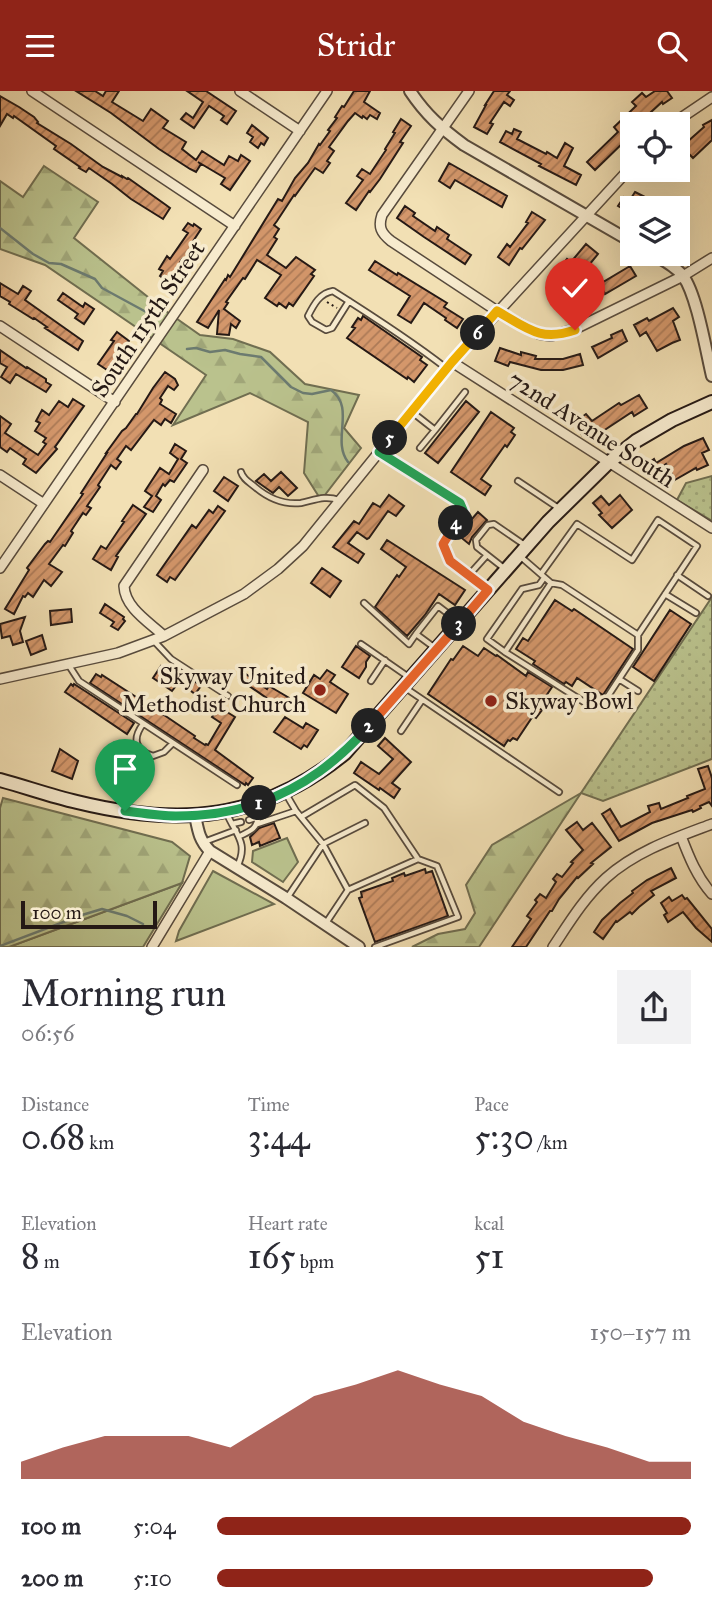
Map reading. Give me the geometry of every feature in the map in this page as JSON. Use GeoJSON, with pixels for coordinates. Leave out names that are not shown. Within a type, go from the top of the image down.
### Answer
{"type":"FeatureCollection","features":[{"type":"Feature","properties":{"kind":"main road"},"geometry":{"type":"LineString","coordinates":[[0,780],[77,802],[125,811],[174,816],[226,811],[257,815],[285,792],[329,766],[345,753],[561,509],[608,463],[636,441],[712,402]]}},
{"type":"Feature","properties":{"kind":"street"},"geometry":{"type":"LineString","coordinates":[[32,91],[234,226]]}},
{"type":"Feature","properties":{"kind":"street"},"geometry":{"type":"LineString","coordinates":[[240,91],[300,131]]}},
{"type":"Feature","properties":{"kind":"street","name":"South 115th Street"},"geometry":{"type":"LineString","coordinates":[[0,568],[327,91]]}},
{"type":"Feature","properties":{"kind":"street"},"geometry":{"type":"LineString","coordinates":[[469,91],[382,215],[379,223],[381,232],[391,241],[497,311],[538,334],[551,336],[575,330],[712,258]]}},
{"type":"Feature","properties":{"kind":"street"},"geometry":{"type":"LineString","coordinates":[[411,92],[428,116],[464,145],[620,235]]}},
{"type":"Feature","properties":{"kind":"street"},"geometry":{"type":"LineString","coordinates":[[690,112],[712,97]]}},
{"type":"Feature","properties":{"kind":"street"},"geometry":{"type":"LineString","coordinates":[[0,679],[118,653],[154,640],[244,594],[278,569],[303,546],[497,311],[620,179]]}},
{"type":"Feature","properties":{"kind":"street"},"geometry":{"type":"LineString","coordinates":[[671,266],[682,276],[692,297],[706,337],[712,376]]}},
{"type":"Feature","properties":{"kind":"street"},"geometry":{"type":"LineString","coordinates":[[0,326],[114,402]]}},
{"type":"Feature","properties":{"kind":"street","name":"72nd Avenue South"},"geometry":{"type":"LineString","coordinates":[[450,365],[712,528]]}},
{"type":"Feature","properties":{"kind":"street"},"geometry":{"type":"LineString","coordinates":[[164,636],[131,605],[126,598],[124,586],[203,470]]}},
{"type":"Feature","properties":{"kind":"street"},"geometry":{"type":"LineString","coordinates":[[0,475],[44,505]]}},
{"type":"Feature","properties":{"kind":"street"},"geometry":{"type":"LineString","coordinates":[[195,815],[199,836],[206,847],[359,947]]}},
{"type":"Feature","properties":{"kind":"street"},"geometry":{"type":"LineString","coordinates":[[558,945],[582,905],[606,878],[646,851],[712,824]]}},
{"type":"Feature","properties":{"kind":"street"},"geometry":{"type":"LineString","coordinates":[[681,836],[692,864],[712,894]]}},
{"type":"Feature","properties":{"kind":"street"},"geometry":{"type":"LineString","coordinates":[[152,947],[206,847]]}},
{"type":"Feature","properties":{"kind":"lane"},"geometry":{"type":"LineString","coordinates":[[349,301],[332,328],[326,330],[312,322],[308,316],[325,292],[333,291],[349,301],[423,350],[450,365]]}},
{"type":"Feature","properties":{"kind":"lane"},"geometry":{"type":"LineString","coordinates":[[420,448],[466,392]]}},
{"type":"Feature","properties":{"kind":"lane"},"geometry":{"type":"LineString","coordinates":[[412,412],[435,430]]}},
{"type":"Feature","properties":{"kind":"lane"},"geometry":{"type":"LineString","coordinates":[[379,452],[460,503],[463,510],[443,544],[450,561],[488,590]]}},
{"type":"Feature","properties":{"kind":"lane"},"geometry":{"type":"LineString","coordinates":[[241,472],[242,477],[274,500],[300,503],[330,497],[340,501]]}},
{"type":"Feature","properties":{"kind":"lane"},"geometry":{"type":"LineString","coordinates":[[518,481],[561,509]]}},
{"type":"Feature","properties":{"kind":"lane"},"geometry":{"type":"LineString","coordinates":[[606,699],[638,650],[638,635],[697,546],[658,520],[632,560],[577,524],[542,576],[539,585],[522,589],[487,639],[584,702],[606,699],[618,708]]}},
{"type":"Feature","properties":{"kind":"lane"},"geometry":{"type":"LineString","coordinates":[[506,570],[477,547],[476,540],[488,524],[494,524],[523,551],[542,576],[551,583],[562,585],[638,635]]}},
{"type":"Feature","properties":{"kind":"lane"},"geometry":{"type":"LineString","coordinates":[[469,575],[486,555]]}},
{"type":"Feature","properties":{"kind":"lane"},"geometry":{"type":"LineString","coordinates":[[677,575],[708,596]]}},
{"type":"Feature","properties":{"kind":"lane"},"geometry":{"type":"LineString","coordinates":[[505,652],[551,583]]}},
{"type":"Feature","properties":{"kind":"lane"},"geometry":{"type":"LineString","coordinates":[[665,594],[696,613]]}},
{"type":"Feature","properties":{"kind":"lane"},"geometry":{"type":"LineString","coordinates":[[364,603],[409,643],[438,606],[460,622]]}},
{"type":"Feature","properties":{"kind":"lane"},"geometry":{"type":"LineString","coordinates":[[416,634],[436,649]]}},
{"type":"Feature","properties":{"kind":"lane"},"geometry":{"type":"LineString","coordinates":[[154,640],[172,659],[228,696]]}},
{"type":"Feature","properties":{"kind":"lane"},"geometry":{"type":"LineString","coordinates":[[361,644],[385,660],[422,700],[559,792]]}},
{"type":"Feature","properties":{"kind":"lane"},"geometry":{"type":"LineString","coordinates":[[371,681],[385,660]]}},
{"type":"Feature","properties":{"kind":"lane"},"geometry":{"type":"LineString","coordinates":[[68,664],[79,681],[237,785]]}},
{"type":"Feature","properties":{"kind":"lane"},"geometry":{"type":"LineString","coordinates":[[619,679],[638,691]]}},
{"type":"Feature","properties":{"kind":"lane"},"geometry":{"type":"LineString","coordinates":[[401,731],[422,700]]}},
{"type":"Feature","properties":{"kind":"lane"},"geometry":{"type":"LineString","coordinates":[[143,724],[137,732],[136,743],[142,753],[153,756],[164,752],[173,743]]}},
{"type":"Feature","properties":{"kind":"lane"},"geometry":{"type":"LineString","coordinates":[[301,817],[355,785],[384,808],[418,859],[437,866],[458,917],[375,947]]}},
{"type":"Feature","properties":{"kind":"lane"},"geometry":{"type":"LineString","coordinates":[[285,792],[296,811],[323,844],[348,890]]}},
{"type":"Feature","properties":{"kind":"lane"},"geometry":{"type":"LineString","coordinates":[[226,811],[240,836],[242,856],[237,867]]}},
{"type":"Feature","properties":{"kind":"lane"},"geometry":{"type":"LineString","coordinates":[[249,820],[257,815],[296,811]]}},
{"type":"Feature","properties":{"kind":"lane"},"geometry":{"type":"LineString","coordinates":[[240,836],[253,830],[257,815]]}},
{"type":"Feature","properties":{"kind":"lane"},"geometry":{"type":"LineString","coordinates":[[206,847],[241,822]]}},
{"type":"Feature","properties":{"kind":"lane"},"geometry":{"type":"LineString","coordinates":[[286,898],[323,844],[366,823]]}},
{"type":"Feature","properties":{"kind":"lane"},"geometry":{"type":"LineString","coordinates":[[218,836],[227,841]]}},
{"type":"Feature","properties":{"kind":"lane"},"geometry":{"type":"LineString","coordinates":[[234,846],[242,852]]}},
{"type":"Feature","properties":{"kind":"lane"},"geometry":{"type":"LineString","coordinates":[[325,924],[348,890],[418,859]]}},
{"type":"Feature","properties":{"kind":"path"},"geometry":{"type":"LineString","coordinates":[[323,300],[338,309]]}},
{"type":"Feature","properties":{"kind":"green space"},"geometry":{"type":"Polygon","coordinates":[[[44,166],[98,202],[74,238],[163,309],[200,335],[233,339],[270,352],[305,384],[359,395],[344,428],[361,448],[321,500],[304,473],[308,422],[250,393],[173,425],[206,375],[45,265],[0,249],[0,181],[23,197],[44,166]]]}},
{"type":"Feature","properties":{"kind":"green space"},"geometry":{"type":"Polygon","coordinates":[[[712,476],[712,521],[677,500],[686,483],[712,476]]]}},
{"type":"Feature","properties":{"kind":"green space"},"geometry":{"type":"Polygon","coordinates":[[[712,597],[712,759],[603,801],[581,793],[712,597]]]}},
{"type":"Feature","properties":{"kind":"green space"},"geometry":{"type":"Polygon","coordinates":[[[581,793],[479,947],[412,947],[438,934],[465,929],[475,913],[466,885],[492,845],[581,793]]]}},
{"type":"Feature","properties":{"kind":"green space"},"geometry":{"type":"Polygon","coordinates":[[[3,798],[172,842],[190,856],[182,883],[9,947],[0,947],[0,808],[3,798]]]}},
{"type":"Feature","properties":{"kind":"green space"},"geometry":{"type":"Polygon","coordinates":[[[287,838],[298,862],[283,882],[252,862],[253,851],[287,838]]]}},
{"type":"Feature","properties":{"kind":"green space"},"geometry":{"type":"Polygon","coordinates":[[[213,871],[274,904],[176,941],[179,931],[213,871]]]}},
{"type":"Feature","properties":{"kind":"green space"},"geometry":{"type":"Polygon","coordinates":[[[182,883],[143,947],[9,947],[182,883]]]}},
{"type":"Feature","properties":{"kind":"building"},"geometry":{"type":"Polygon","coordinates":[[[76,91],[95,91],[103,96],[106,91],[119,91],[112,102],[143,121],[151,109],[168,121],[163,128],[186,142],[182,149],[196,160],[202,151],[224,165],[229,156],[238,161],[241,155],[250,161],[230,190],[221,184],[225,178],[198,162],[201,164],[196,172],[190,169],[76,91]]]}},
{"type":"Feature","properties":{"kind":"building"},"geometry":{"type":"Polygon","coordinates":[[[187,91],[206,91],[236,111],[227,124],[221,120],[224,116],[209,106],[194,128],[181,119],[186,113],[193,118],[203,102],[187,91]]]}},
{"type":"Feature","properties":{"kind":"building"},"geometry":{"type":"Polygon","coordinates":[[[354,91],[370,91],[364,102],[380,113],[377,119],[370,115],[367,119],[363,116],[362,118],[355,113],[348,121],[329,147],[334,151],[323,173],[315,168],[274,225],[279,229],[274,237],[277,239],[267,255],[286,268],[296,257],[315,270],[311,274],[314,276],[293,306],[289,303],[286,308],[279,303],[277,306],[265,298],[281,275],[257,260],[226,302],[228,303],[224,309],[240,321],[236,328],[231,324],[229,335],[217,334],[219,310],[208,328],[197,322],[225,279],[228,275],[230,277],[278,199],[282,201],[295,178],[330,131],[328,130],[337,118],[335,117],[354,91]]]}},
{"type":"Feature","properties":{"kind":"building"},"geometry":{"type":"Polygon","coordinates":[[[494,91],[510,91],[507,95],[514,100],[510,106],[504,102],[490,123],[493,124],[487,134],[474,127],[494,91]]]}},
{"type":"Feature","properties":{"kind":"building"},"geometry":{"type":"Polygon","coordinates":[[[655,91],[667,91],[672,98],[663,104],[662,102],[651,112],[630,112],[636,106],[632,102],[642,93],[646,97],[655,91]]]}},
{"type":"Feature","properties":{"kind":"building"},"geometry":{"type":"Polygon","coordinates":[[[0,96],[103,167],[128,178],[170,208],[163,219],[89,168],[86,172],[79,168],[54,149],[56,146],[14,116],[13,118],[7,114],[0,126],[0,96]]]}},
{"type":"Feature","properties":{"kind":"building"},"geometry":{"type":"Polygon","coordinates":[[[401,119],[411,126],[400,142],[403,143],[356,210],[346,203],[363,180],[357,176],[362,169],[370,174],[386,150],[401,119]]]}},
{"type":"Feature","properties":{"kind":"building"},"geometry":{"type":"Polygon","coordinates":[[[712,120],[712,140],[693,158],[690,155],[690,139],[703,125],[712,120]]]}},
{"type":"Feature","properties":{"kind":"building"},"geometry":{"type":"Polygon","coordinates":[[[620,121],[620,146],[595,170],[587,162],[618,132],[614,127],[620,121]]]}},
{"type":"Feature","properties":{"kind":"building"},"geometry":{"type":"Polygon","coordinates":[[[252,125],[268,138],[264,145],[261,143],[258,148],[250,142],[253,137],[247,133],[252,125]]]}},
{"type":"Feature","properties":{"kind":"building"},"geometry":{"type":"Polygon","coordinates":[[[514,129],[521,132],[517,139],[557,158],[565,143],[573,148],[564,166],[581,175],[576,185],[500,142],[506,131],[512,134],[514,129]]]}},
{"type":"Feature","properties":{"kind":"building"},"geometry":{"type":"Polygon","coordinates":[[[449,163],[507,196],[502,207],[455,180],[450,188],[439,181],[449,163]]]}},
{"type":"Feature","properties":{"kind":"building"},"geometry":{"type":"Polygon","coordinates":[[[405,206],[415,213],[413,216],[435,231],[437,227],[449,235],[447,239],[471,255],[465,264],[397,218],[405,206]]]}},
{"type":"Feature","properties":{"kind":"building"},"geometry":{"type":"Polygon","coordinates":[[[532,212],[545,220],[509,265],[498,257],[507,244],[510,247],[528,223],[526,222],[532,212]]]}},
{"type":"Feature","properties":{"kind":"building"},"geometry":{"type":"Polygon","coordinates":[[[188,223],[201,229],[190,246],[193,248],[182,259],[169,282],[160,276],[163,271],[159,269],[167,256],[170,259],[188,233],[183,230],[188,223]]]}},
{"type":"Feature","properties":{"kind":"building"},"geometry":{"type":"Polygon","coordinates":[[[586,244],[598,254],[589,265],[585,261],[556,292],[551,281],[567,259],[571,262],[586,244]]]}},
{"type":"Feature","properties":{"kind":"building"},"geometry":{"type":"Polygon","coordinates":[[[375,261],[447,303],[444,307],[463,319],[457,328],[424,303],[411,323],[398,315],[410,296],[369,270],[375,261]]]}},
{"type":"Feature","properties":{"kind":"building"},"geometry":{"type":"Polygon","coordinates":[[[630,266],[636,276],[605,294],[600,284],[630,266]]]}},
{"type":"Feature","properties":{"kind":"building"},"geometry":{"type":"Polygon","coordinates":[[[0,283],[18,294],[23,286],[31,291],[25,300],[83,341],[78,350],[34,318],[9,304],[10,302],[0,296],[0,283]]]}},
{"type":"Feature","properties":{"kind":"building"},"geometry":{"type":"Polygon","coordinates":[[[63,293],[83,307],[85,303],[94,309],[84,324],[75,318],[78,314],[58,300],[63,293]]]}},
{"type":"Feature","properties":{"kind":"building"},"geometry":{"type":"Polygon","coordinates":[[[673,308],[679,317],[673,321],[680,340],[657,351],[646,332],[640,336],[634,325],[647,318],[649,321],[673,308]]]}},
{"type":"Feature","properties":{"kind":"building"},"geometry":{"type":"Polygon","coordinates":[[[363,316],[422,357],[420,360],[427,365],[414,382],[347,338],[355,328],[352,327],[358,318],[361,320],[363,316]]]}},
{"type":"Feature","properties":{"kind":"building"},"geometry":{"type":"Polygon","coordinates":[[[622,330],[627,341],[598,358],[592,347],[622,330]]]}},
{"type":"Feature","properties":{"kind":"building"},"geometry":{"type":"Polygon","coordinates":[[[117,332],[129,341],[107,370],[98,364],[117,332]]]}},
{"type":"Feature","properties":{"kind":"building"},"geometry":{"type":"Polygon","coordinates":[[[500,348],[521,355],[521,352],[536,356],[535,359],[563,359],[580,354],[583,365],[563,370],[541,370],[510,362],[508,366],[495,361],[500,348]]]}},
{"type":"Feature","properties":{"kind":"building"},"geometry":{"type":"Polygon","coordinates":[[[0,350],[46,379],[51,385],[46,392],[16,374],[10,383],[1,377],[7,367],[0,363],[0,350]]]}},
{"type":"Feature","properties":{"kind":"building"},"geometry":{"type":"Polygon","coordinates":[[[165,372],[175,379],[178,385],[174,390],[168,386],[160,398],[160,404],[176,414],[171,423],[165,419],[161,425],[154,420],[131,450],[126,446],[117,459],[121,462],[116,469],[111,465],[87,506],[91,508],[86,515],[83,513],[65,546],[63,545],[49,564],[62,572],[51,586],[44,580],[33,597],[28,593],[23,596],[14,614],[5,609],[29,570],[27,568],[45,544],[50,542],[83,494],[81,493],[106,453],[165,372]]]}},
{"type":"Feature","properties":{"kind":"building"},"geometry":{"type":"Polygon","coordinates":[[[639,395],[647,408],[634,416],[632,412],[594,437],[588,430],[582,435],[574,423],[586,414],[592,421],[619,403],[621,405],[639,395]]]}},
{"type":"Feature","properties":{"kind":"building"},"geometry":{"type":"Polygon","coordinates":[[[73,399],[84,406],[55,447],[57,449],[36,473],[23,464],[26,459],[10,448],[7,452],[0,447],[0,416],[11,424],[5,433],[38,455],[46,444],[43,442],[46,438],[35,431],[40,423],[36,421],[42,410],[49,415],[59,401],[68,407],[73,399]]]}},
{"type":"Feature","properties":{"kind":"building"},"geometry":{"type":"Polygon","coordinates":[[[466,401],[479,412],[438,463],[425,453],[466,401]]]}},
{"type":"Feature","properties":{"kind":"building"},"geometry":{"type":"Polygon","coordinates":[[[491,412],[514,428],[511,432],[515,435],[481,479],[491,486],[485,495],[451,472],[491,412]]]}},
{"type":"Feature","properties":{"kind":"building"},"geometry":{"type":"Polygon","coordinates":[[[703,438],[709,450],[702,453],[708,465],[697,470],[696,468],[673,481],[666,464],[649,476],[643,467],[654,459],[656,463],[703,438]]]}},
{"type":"Feature","properties":{"kind":"building"},"geometry":{"type":"Polygon","coordinates":[[[175,444],[186,451],[181,459],[187,463],[174,482],[170,480],[165,486],[163,484],[156,496],[161,500],[153,512],[144,507],[152,496],[145,491],[160,468],[169,474],[178,459],[170,453],[175,444]]]}},
{"type":"Feature","properties":{"kind":"building"},"geometry":{"type":"Polygon","coordinates":[[[281,472],[297,488],[288,496],[279,487],[273,493],[256,481],[264,474],[271,481],[281,472]]]}},
{"type":"Feature","properties":{"kind":"building"},"geometry":{"type":"Polygon","coordinates":[[[224,477],[238,486],[228,501],[214,491],[224,477]]]}},
{"type":"Feature","properties":{"kind":"building"},"geometry":{"type":"Polygon","coordinates":[[[389,495],[404,506],[396,516],[388,511],[369,538],[357,532],[348,543],[364,554],[358,563],[333,547],[354,521],[359,524],[373,503],[380,507],[389,495]]]}},
{"type":"Feature","properties":{"kind":"building"},"geometry":{"type":"Polygon","coordinates":[[[620,495],[632,510],[612,528],[599,515],[602,513],[593,503],[601,496],[609,505],[620,495]]]}},
{"type":"Feature","properties":{"kind":"building"},"geometry":{"type":"Polygon","coordinates":[[[133,505],[146,514],[116,556],[118,557],[111,570],[93,559],[101,546],[106,549],[133,505]]]}},
{"type":"Feature","properties":{"kind":"building"},"geometry":{"type":"Polygon","coordinates":[[[218,506],[225,511],[175,580],[170,577],[167,582],[157,575],[192,525],[196,528],[209,510],[213,513],[218,506]]]}},
{"type":"Feature","properties":{"kind":"building"},"geometry":{"type":"Polygon","coordinates":[[[478,512],[487,520],[469,544],[458,535],[478,512]]]}},
{"type":"Feature","properties":{"kind":"building"},"geometry":{"type":"Polygon","coordinates":[[[387,540],[465,590],[455,605],[439,594],[407,636],[375,607],[397,575],[399,577],[406,567],[381,549],[387,540]]]}},
{"type":"Feature","properties":{"kind":"building"},"geometry":{"type":"Polygon","coordinates":[[[322,568],[341,581],[330,597],[311,583],[322,568]]]}},
{"type":"Feature","properties":{"kind":"building"},"geometry":{"type":"Polygon","coordinates":[[[555,600],[572,611],[574,609],[633,649],[603,695],[577,678],[572,686],[566,682],[564,684],[533,664],[535,661],[516,649],[523,638],[528,641],[555,600]]]}},
{"type":"Feature","properties":{"kind":"building"},"geometry":{"type":"Polygon","coordinates":[[[105,604],[124,617],[125,621],[118,630],[111,626],[114,622],[100,613],[105,604]]]}},
{"type":"Feature","properties":{"kind":"building"},"geometry":{"type":"Polygon","coordinates":[[[71,609],[72,622],[51,625],[50,611],[71,609]]]}},
{"type":"Feature","properties":{"kind":"building"},"geometry":{"type":"Polygon","coordinates":[[[670,610],[691,624],[654,681],[633,667],[670,610]]]}},
{"type":"Feature","properties":{"kind":"building"},"geometry":{"type":"Polygon","coordinates":[[[25,617],[20,631],[23,642],[13,645],[10,636],[2,638],[0,624],[25,617]]]}},
{"type":"Feature","properties":{"kind":"building"},"geometry":{"type":"Polygon","coordinates":[[[42,635],[46,649],[31,655],[26,641],[42,635]]]}},
{"type":"Feature","properties":{"kind":"building"},"geometry":{"type":"Polygon","coordinates":[[[356,646],[370,656],[359,678],[342,667],[356,646]]]}},
{"type":"Feature","properties":{"kind":"building","name":"Skyway Bowl"},"geometry":{"type":"Polygon","coordinates":[[[463,646],[478,656],[484,648],[526,676],[528,672],[552,687],[538,708],[542,710],[536,718],[533,716],[517,740],[508,740],[504,746],[428,694],[463,646]]]}},
{"type":"Feature","properties":{"kind":"building"},"geometry":{"type":"Polygon","coordinates":[[[161,666],[171,673],[175,667],[201,686],[195,694],[179,682],[172,691],[153,678],[161,666]]]}},
{"type":"Feature","properties":{"kind":"building","name":"Skyway United Methodist Church"},"geometry":{"type":"Polygon","coordinates":[[[327,670],[335,675],[330,682],[348,694],[336,713],[303,693],[314,675],[320,679],[327,670]]]}},
{"type":"Feature","properties":{"kind":"building"},"geometry":{"type":"Polygon","coordinates":[[[243,672],[267,689],[269,686],[291,699],[284,710],[239,679],[243,672]]]}},
{"type":"Feature","properties":{"kind":"building"},"geometry":{"type":"Polygon","coordinates":[[[96,674],[101,677],[102,675],[167,717],[205,745],[208,745],[221,723],[212,717],[219,707],[235,717],[215,750],[253,778],[245,785],[90,683],[96,674]]]}},
{"type":"Feature","properties":{"kind":"building"},"geometry":{"type":"Polygon","coordinates":[[[71,684],[134,723],[127,734],[65,692],[71,684]]]}},
{"type":"Feature","properties":{"kind":"building"},"geometry":{"type":"Polygon","coordinates":[[[285,717],[303,728],[306,723],[318,730],[307,747],[304,745],[301,749],[274,732],[285,717]]]}},
{"type":"Feature","properties":{"kind":"building"},"geometry":{"type":"Polygon","coordinates":[[[385,738],[411,762],[392,783],[400,789],[394,798],[354,773],[361,762],[379,774],[393,759],[378,746],[385,738]]]}},
{"type":"Feature","properties":{"kind":"building"},"geometry":{"type":"Polygon","coordinates":[[[114,743],[150,769],[146,775],[142,773],[138,779],[105,757],[114,743]]]}},
{"type":"Feature","properties":{"kind":"building"},"geometry":{"type":"Polygon","coordinates":[[[60,749],[78,761],[72,779],[52,771],[60,749]]]}},
{"type":"Feature","properties":{"kind":"building"},"geometry":{"type":"Polygon","coordinates":[[[708,766],[712,778],[712,806],[709,802],[693,812],[692,810],[652,823],[619,841],[602,814],[610,809],[621,827],[650,812],[648,806],[659,803],[661,809],[688,798],[687,796],[705,789],[698,769],[708,766]]]}},
{"type":"Feature","properties":{"kind":"building"},"geometry":{"type":"Polygon","coordinates":[[[577,822],[583,830],[592,823],[611,847],[577,877],[526,947],[512,947],[531,919],[527,916],[537,902],[535,900],[540,894],[546,898],[556,882],[553,879],[557,874],[562,877],[573,863],[571,862],[583,850],[566,830],[577,822]]]}},
{"type":"Feature","properties":{"kind":"building"},"geometry":{"type":"Polygon","coordinates":[[[274,823],[280,838],[260,846],[259,842],[252,845],[250,837],[259,828],[274,823]]]}},
{"type":"Feature","properties":{"kind":"building"},"geometry":{"type":"Polygon","coordinates":[[[671,868],[676,878],[651,891],[654,895],[632,914],[630,912],[616,921],[603,939],[594,932],[602,920],[633,893],[632,891],[671,868]]]}},
{"type":"Feature","properties":{"kind":"building"},"geometry":{"type":"Polygon","coordinates":[[[425,869],[426,873],[432,871],[448,916],[375,942],[359,898],[362,897],[361,892],[393,881],[392,878],[404,873],[405,876],[425,869]]]}},
{"type":"Feature","properties":{"kind":"building"},"geometry":{"type":"Polygon","coordinates":[[[682,895],[712,929],[712,942],[683,912],[668,922],[664,915],[667,913],[661,903],[669,897],[672,901],[682,895]]]}},
{"type":"Feature","properties":{"kind":"waterway"},"geometry":{"type":"LineString","coordinates":[[0,228],[33,254],[49,263],[61,264],[95,279],[102,288],[148,313]]}},
{"type":"Feature","properties":{"kind":"waterway"},"geometry":{"type":"LineString","coordinates":[[187,349],[196,348],[210,352],[225,350],[261,357],[291,387],[303,393],[331,390],[342,406],[342,444],[348,462]]}},
{"type":"Feature","properties":{"kind":"waterway"},"geometry":{"type":"LineString","coordinates":[[0,946],[102,909],[143,924]]}},
{"type":"Feature","properties":{"kind":"place","name":"Skyway United Methodist Church"},"geometry":{"type":"Point","coordinates":[320,690]}},
{"type":"Feature","properties":{"kind":"place","name":"Skyway Bowl"},"geometry":{"type":"Point","coordinates":[491,701]}},
{"type":"Feature","properties":{"kind":"route"},"geometry":{"type":"LineString","coordinates":[[125,811],[174,816],[217,813],[252,805],[297,785],[345,753],[488,590],[450,561],[443,544],[463,510],[460,503],[379,452],[497,311],[538,334],[551,336],[575,330]]}}]}
